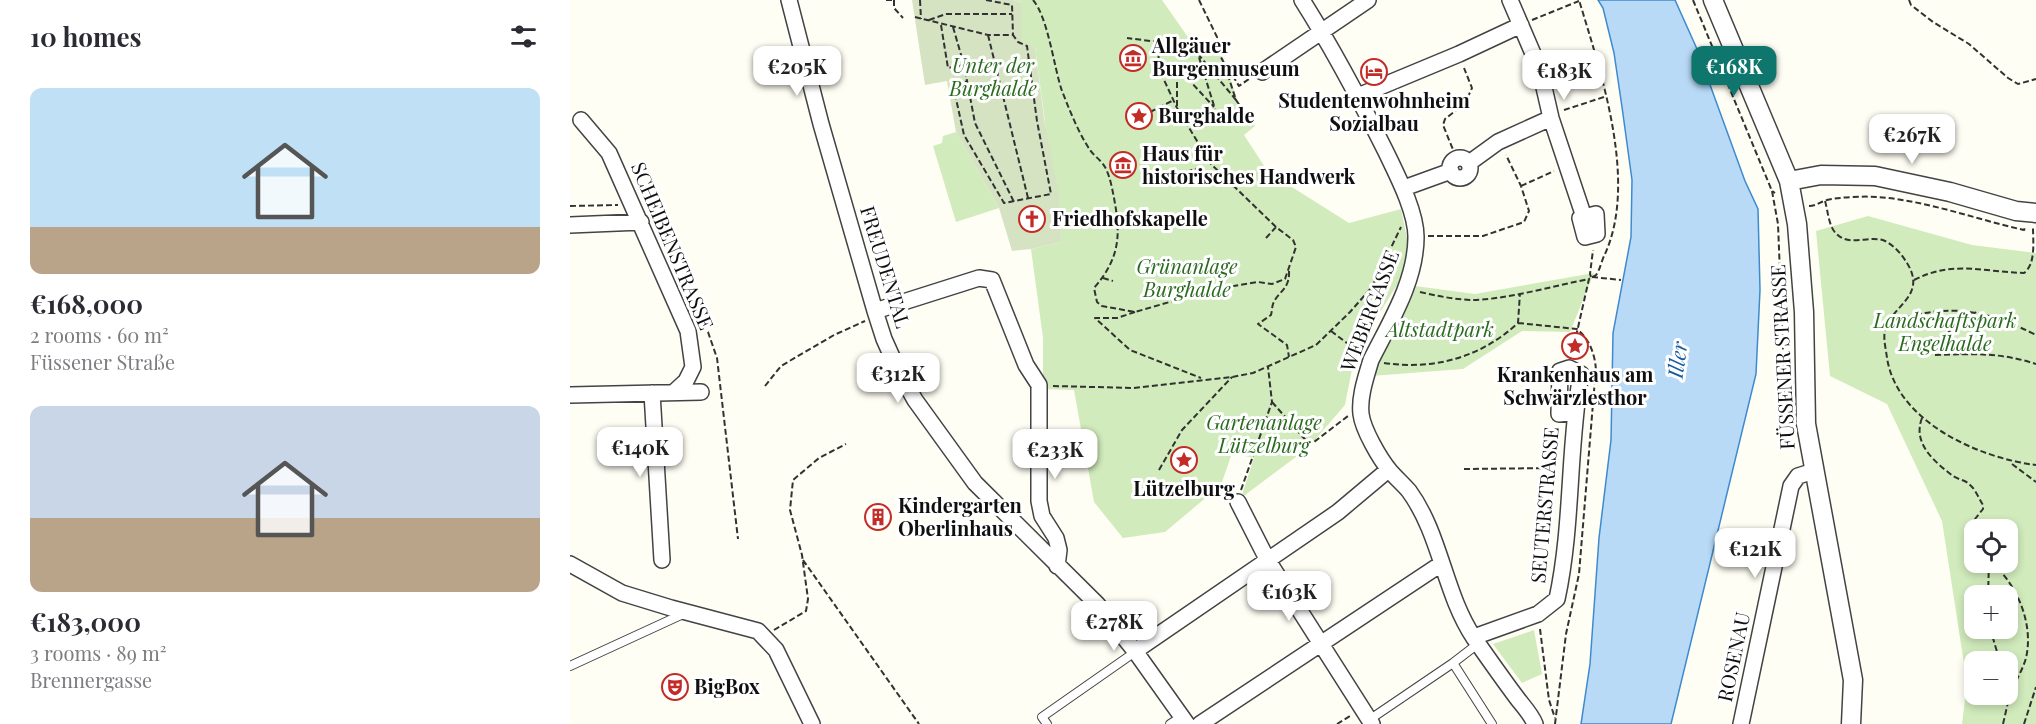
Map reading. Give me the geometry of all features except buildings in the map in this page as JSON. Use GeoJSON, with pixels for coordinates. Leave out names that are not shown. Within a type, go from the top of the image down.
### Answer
{"type":"FeatureCollection","features":[{"type":"Feature","properties":{"kind":"street","name":"FREUDENTAL"},"geometry":{"type":"LineString","coordinates":[[789,0],[821,124],[875,313],[897,368],[915,400],[975,483],[1097,604],[1135,651],[1179,722]]}},
{"type":"Feature","properties":{"kind":"street","name":"WEBERGASSE"},"geometry":{"type":"LineString","coordinates":[[1302,0],[1358,96],[1404,188],[1417,235],[1413,267],[1406,289],[1371,360],[1363,387],[1361,414],[1369,437],[1388,470],[1409,492],[1431,533],[1465,622],[1532,716],[1535,724]]}},
{"type":"Feature","properties":{"kind":"street"},"geometry":{"type":"LineString","coordinates":[[1262,72],[1368,0]]}},
{"type":"Feature","properties":{"kind":"street"},"geometry":{"type":"LineString","coordinates":[[1510,0],[1525,23],[1555,115],[1584,217],[1596,214],[1597,234]]}},
{"type":"Feature","properties":{"kind":"street","name":"FÜSSENER STRASSE"},"geometry":{"type":"LineString","coordinates":[[1713,0],[1789,180],[1795,207],[1804,312],[1806,424],[1853,680],[1851,724]]}},
{"type":"Feature","properties":{"kind":"street"},"geometry":{"type":"LineString","coordinates":[[1358,96],[1459,54],[1525,23]]}},
{"type":"Feature","properties":{"kind":"street"},"geometry":{"type":"LineString","coordinates":[[1404,188],[1459,164],[1498,142],[1555,115]]}},
{"type":"Feature","properties":{"kind":"street","name":"SCHEIBENSTRASSE"},"geometry":{"type":"LineString","coordinates":[[581,120],[609,153],[685,324],[691,344],[693,367],[686,381],[673,393]]}},
{"type":"Feature","properties":{"kind":"street"},"geometry":{"type":"LineString","coordinates":[[1789,180],[1821,175],[1875,176],[1950,192],[2016,211],[2035,213]]}},
{"type":"Feature","properties":{"kind":"street"},"geometry":{"type":"LineString","coordinates":[[570,225],[641,222]]}},
{"type":"Feature","properties":{"kind":"street"},"geometry":{"type":"LineString","coordinates":[[875,313],[979,278],[992,280],[1026,365],[1039,385],[1039,501],[1042,516],[1056,538],[1059,550],[1057,566]]}},
{"type":"Feature","properties":{"kind":"street","name":"SEUTERSTRASSE"},"geometry":{"type":"LineString","coordinates":[[1476,640],[1538,614],[1557,599],[1564,568],[1575,412],[1581,374],[1569,368]]}},
{"type":"Feature","properties":{"kind":"street"},"geometry":{"type":"LineString","coordinates":[[570,395],[701,392]]}},
{"type":"Feature","properties":{"kind":"street"},"geometry":{"type":"LineString","coordinates":[[652,393],[662,560]]}},
{"type":"Feature","properties":{"kind":"street"},"geometry":{"type":"LineString","coordinates":[[1135,651],[1338,512],[1388,470]]}},
{"type":"Feature","properties":{"kind":"street","name":"ROSENAU"},"geometry":{"type":"LineString","coordinates":[[1741,724],[1791,486],[1798,476],[1814,471]]}},
{"type":"Feature","properties":{"kind":"street"},"geometry":{"type":"LineString","coordinates":[[1238,502],[1267,559],[1371,722]]}},
{"type":"Feature","properties":{"kind":"street"},"geometry":{"type":"LineString","coordinates":[[570,564],[622,593],[761,633],[776,650],[812,724]]}},
{"type":"Feature","properties":{"kind":"street"},"geometry":{"type":"LineString","coordinates":[[1200,724],[1442,564]]}},
{"type":"Feature","properties":{"kind":"lane"},"geometry":{"type":"LineString","coordinates":[[570,666],[687,612]]}},
{"type":"Feature","properties":{"kind":"lane"},"geometry":{"type":"LineString","coordinates":[[1371,722],[1453,663],[1476,640]]}},
{"type":"Feature","properties":{"kind":"lane"},"geometry":{"type":"LineString","coordinates":[[1047,724],[1042,717],[1135,651]]}},
{"type":"Feature","properties":{"kind":"lane"},"geometry":{"type":"LineString","coordinates":[[1453,663],[1492,724]]}},
{"type":"Feature","properties":{"kind":"path"},"geometry":{"type":"LineString","coordinates":[[886,0],[893,0],[894,8],[903,18]]}},
{"type":"Feature","properties":{"kind":"path"},"geometry":{"type":"LineString","coordinates":[[920,0],[921,19]]}},
{"type":"Feature","properties":{"kind":"path"},"geometry":{"type":"LineString","coordinates":[[968,81],[953,85],[964,135],[1004,203],[1051,194],[1036,121],[1027,46],[1018,42],[1013,35],[1012,5],[986,0]]}},
{"type":"Feature","properties":{"kind":"path"},"geometry":{"type":"LineString","coordinates":[[1033,0],[1042,19],[1062,90],[1078,129],[1089,148],[1105,167],[1111,184],[1119,234],[1108,269],[1094,288],[1097,302],[1102,306],[1135,312]]}},
{"type":"Feature","properties":{"kind":"path"},"geometry":{"type":"LineString","coordinates":[[1199,0],[1217,37],[1216,48],[1239,86]]}},
{"type":"Feature","properties":{"kind":"path"},"geometry":{"type":"LineString","coordinates":[[1693,0],[1772,191],[1778,224],[1785,397],[1792,426]]}},
{"type":"Feature","properties":{"kind":"path"},"geometry":{"type":"LineString","coordinates":[[1909,0],[1911,5],[1933,22],[1969,44],[2008,78],[2018,84],[2036,79]]}},
{"type":"Feature","properties":{"kind":"path"},"geometry":{"type":"LineString","coordinates":[[1525,23],[1579,1],[1596,52],[1617,154],[1619,188],[1612,238],[1596,274],[1590,278]]}},
{"type":"Feature","properties":{"kind":"path"},"geometry":{"type":"LineString","coordinates":[[928,21],[946,14],[1012,14]]}},
{"type":"Feature","properties":{"kind":"path"},"geometry":{"type":"LineString","coordinates":[[915,17],[988,35],[1013,35]]}},
{"type":"Feature","properties":{"kind":"path"},"geometry":{"type":"LineString","coordinates":[[941,24],[948,68],[964,65]]}},
{"type":"Feature","properties":{"kind":"path"},"geometry":{"type":"LineString","coordinates":[[953,27],[968,81],[975,123],[1014,202]]}},
{"type":"Feature","properties":{"kind":"path"},"geometry":{"type":"LineString","coordinates":[[988,35],[1028,199]]}},
{"type":"Feature","properties":{"kind":"path"},"geometry":{"type":"LineString","coordinates":[[1127,38],[1158,42],[1159,69],[1177,108],[1211,164],[1275,227],[1293,240],[1296,247],[1289,271],[1285,279],[1279,283],[1258,282],[1215,289],[1117,318],[1095,318],[1130,350],[1204,379]]}},
{"type":"Feature","properties":{"kind":"path"},"geometry":{"type":"LineString","coordinates":[[1177,108],[1178,67],[1215,109],[1198,54],[1236,100],[1253,125]]}},
{"type":"Feature","properties":{"kind":"path"},"geometry":{"type":"LineString","coordinates":[[1459,54],[1472,88],[1465,104],[1445,119],[1443,125],[1459,164]]}},
{"type":"Feature","properties":{"kind":"path"},"geometry":{"type":"LineString","coordinates":[[1224,63],[1236,100]]}},
{"type":"Feature","properties":{"kind":"path"},"geometry":{"type":"LineString","coordinates":[[1555,115],[1605,96]]}},
{"type":"Feature","properties":{"kind":"path"},"geometry":{"type":"LineString","coordinates":[[1150,112],[1173,100]]}},
{"type":"Feature","properties":{"kind":"path"},"geometry":{"type":"LineString","coordinates":[[1417,235],[1483,236],[1524,222],[1529,212],[1521,186],[1503,150]]}},
{"type":"Feature","properties":{"kind":"path"},"geometry":{"type":"LineString","coordinates":[[1142,177],[1188,172],[1198,168]]}},
{"type":"Feature","properties":{"kind":"path"},"geometry":{"type":"LineString","coordinates":[[1521,186],[1550,173]]}},
{"type":"Feature","properties":{"kind":"path"},"geometry":{"type":"LineString","coordinates":[[1772,191],[1795,207]]}},
{"type":"Feature","properties":{"kind":"path"},"geometry":{"type":"LineString","coordinates":[[2035,213],[2024,230],[1992,223],[1947,208],[1876,196],[1826,201],[1829,221],[1835,233],[1844,239],[1856,241],[1878,239],[1893,246],[1906,262],[1914,280],[1906,301],[1885,329],[1888,364],[1905,398],[1931,426],[2010,462],[2036,482]]}},
{"type":"Feature","properties":{"kind":"path"},"geometry":{"type":"LineString","coordinates":[[570,206],[634,205]]}},
{"type":"Feature","properties":{"kind":"path"},"geometry":{"type":"LineString","coordinates":[[1039,385],[1134,388],[1232,377],[1253,373],[1316,345],[1372,287],[1410,209]]}},
{"type":"Feature","properties":{"kind":"path"},"geometry":{"type":"LineString","coordinates":[[1914,280],[1928,274],[1948,270],[1977,268],[2016,273],[2027,271],[2033,260],[2035,213]]}},
{"type":"Feature","properties":{"kind":"path"},"geometry":{"type":"LineString","coordinates":[[1266,238],[1275,227]]}},
{"type":"Feature","properties":{"kind":"path"},"geometry":{"type":"LineString","coordinates":[[1569,368],[1590,278],[1597,234]]}},
{"type":"Feature","properties":{"kind":"path"},"geometry":{"type":"LineString","coordinates":[[1289,271],[1289,280],[1274,302],[1271,315],[1257,324],[1287,345],[1289,357]]}},
{"type":"Feature","properties":{"kind":"path"},"geometry":{"type":"LineString","coordinates":[[1103,278],[1113,281]]}},
{"type":"Feature","properties":{"kind":"path"},"geometry":{"type":"LineString","coordinates":[[1406,289],[1443,297],[1472,300],[1520,293],[1590,278],[1621,280]]}},
{"type":"Feature","properties":{"kind":"path"},"geometry":{"type":"LineString","coordinates":[[1518,323],[1520,293]]}},
{"type":"Feature","properties":{"kind":"path"},"geometry":{"type":"LineString","coordinates":[[1888,324],[1922,313],[1976,312],[2001,318],[2036,335]]}},
{"type":"Feature","properties":{"kind":"path"},"geometry":{"type":"LineString","coordinates":[[1962,354],[1938,338],[1967,321],[1976,312]]}},
{"type":"Feature","properties":{"kind":"path"},"geometry":{"type":"LineString","coordinates":[[765,386],[781,366],[875,313]]}},
{"type":"Feature","properties":{"kind":"path"},"geometry":{"type":"LineString","coordinates":[[1331,331],[1371,360],[1410,366],[1454,360],[1483,348],[1518,323],[1577,329],[1583,334],[1596,360],[1595,393],[1579,574],[1566,634],[1556,722]]}},
{"type":"Feature","properties":{"kind":"path"},"geometry":{"type":"LineString","coordinates":[[701,325],[708,332],[717,358],[738,539]]}},
{"type":"Feature","properties":{"kind":"path"},"geometry":{"type":"LineString","coordinates":[[1935,355],[2000,355],[2036,364]]}},
{"type":"Feature","properties":{"kind":"path"},"geometry":{"type":"LineString","coordinates":[[1238,502],[1272,402],[1268,367]]}},
{"type":"Feature","properties":{"kind":"path"},"geometry":{"type":"LineString","coordinates":[[1159,470],[1182,430],[1232,377]]}},
{"type":"Feature","properties":{"kind":"path"},"geometry":{"type":"LineString","coordinates":[[1272,402],[1310,445],[1346,417],[1361,414]]}},
{"type":"Feature","properties":{"kind":"path"},"geometry":{"type":"LineString","coordinates":[[1922,417],[1920,438],[1929,456],[1955,477],[1972,486],[1983,505],[1983,509],[1975,519]]}},
{"type":"Feature","properties":{"kind":"path"},"geometry":{"type":"LineString","coordinates":[[761,633],[806,612],[808,599],[802,559],[790,510],[793,480],[819,458],[846,444]]}},
{"type":"Feature","properties":{"kind":"path"},"geometry":{"type":"LineString","coordinates":[[2010,462],[2036,465]]}},
{"type":"Feature","properties":{"kind":"path"},"geometry":{"type":"LineString","coordinates":[[1464,469],[1571,468]]}},
{"type":"Feature","properties":{"kind":"path"},"geometry":{"type":"LineString","coordinates":[[802,559],[919,724]]}},
{"type":"Feature","properties":{"kind":"path"},"geometry":{"type":"LineString","coordinates":[[2003,573],[2014,587],[2027,625],[2026,660],[2018,677]]}},
{"type":"Feature","properties":{"kind":"path"},"geometry":{"type":"LineString","coordinates":[[1538,614],[1549,700],[1556,722]]}},
{"type":"Feature","properties":{"kind":"path"},"geometry":{"type":"LineString","coordinates":[[2024,724],[2036,687]]}},
{"type":"Feature","properties":{"kind":"path"},"geometry":{"type":"LineString","coordinates":[[2003,724],[2008,705]]}},
{"type":"Feature","properties":{"kind":"green space","name":"Unter der Burghalde"},"geometry":{"type":"Polygon","coordinates":[[[912,0],[1013,0],[1022,3],[1022,41],[1035,47],[1044,118],[1059,194],[1061,242],[1012,251],[999,208],[956,132],[947,81],[925,85],[912,0]]]}},
{"type":"Feature","properties":{"kind":"green space","name":"Grünanlage Burghalde"},"geometry":{"type":"Polygon","coordinates":[[[1013,0],[1162,0],[1190,40],[1223,57],[1237,99],[1255,126],[1244,135],[1268,172],[1349,223],[1401,209],[1410,253],[1397,285],[1371,327],[1353,364],[1345,405],[1308,448],[1241,498],[1254,458],[1232,453],[1221,485],[1165,532],[1123,538],[1094,502],[1074,390],[1043,389],[1043,338],[1031,249],[1061,242],[1035,47],[1022,42],[1022,3],[1013,0]]]}},
{"type":"Feature","properties":{"kind":"green space"},"geometry":{"type":"Polygon","coordinates":[[[956,132],[999,208],[956,222],[933,146],[942,143],[943,136],[956,132]]]}},
{"type":"Feature","properties":{"kind":"green space","name":"Landschaftspark Engelhalde"},"geometry":{"type":"Polygon","coordinates":[[[1868,216],[1972,245],[2036,253],[2036,724],[1962,724],[1964,705],[2018,705],[2018,651],[1964,651],[1964,664],[1942,521],[1887,404],[1830,376],[1816,231],[1868,216]]]}},
{"type":"Feature","properties":{"kind":"green space","name":"Altstadtpark"},"geometry":{"type":"Polygon","coordinates":[[[1594,273],[1570,332],[1522,331],[1463,369],[1371,376],[1415,286],[1475,294],[1594,273]]]}},
{"type":"Feature","properties":{"kind":"green space"},"geometry":{"type":"Polygon","coordinates":[[[1534,630],[1542,674],[1522,683],[1493,644],[1534,630]]]}},
{"type":"Feature","properties":{"kind":"water","name":"Iller"},"geometry":{"type":"Polygon","coordinates":[[[1598,0],[1675,0],[1697,49],[1745,181],[1758,209],[1760,290],[1756,374],[1671,724],[1581,724],[1590,664],[1599,538],[1611,440],[1613,333],[1631,237],[1632,180],[1622,107],[1614,53],[1603,8],[1598,0]]]}},
{"type":"Feature","properties":{"kind":"place","name":"Allgäuer Burgenmuseum"},"geometry":{"type":"Point","coordinates":[1133,58]}},
{"type":"Feature","properties":{"kind":"place","name":"Studentenwohnheim Sozialbau"},"geometry":{"type":"Point","coordinates":[1374,72]}},
{"type":"Feature","properties":{"kind":"place","name":"Burghalde"},"geometry":{"type":"Point","coordinates":[1139,116]}},
{"type":"Feature","properties":{"kind":"place","name":"Haus für historisches Handwerk"},"geometry":{"type":"Point","coordinates":[1123,165]}},
{"type":"Feature","properties":{"kind":"place","name":"Friedhofskapelle"},"geometry":{"type":"Point","coordinates":[1032,219]}},
{"type":"Feature","properties":{"kind":"place","name":"Krankenhaus am Schwärzlesthor"},"geometry":{"type":"Point","coordinates":[1575,346]}},
{"type":"Feature","properties":{"kind":"place","name":"Lützelburg"},"geometry":{"type":"Point","coordinates":[1184,460]}},
{"type":"Feature","properties":{"kind":"place","name":"Kindergarten Oberlinhaus"},"geometry":{"type":"Point","coordinates":[878,517]}},
{"type":"Feature","properties":{"kind":"place","name":"BigBox"},"geometry":{"type":"Point","coordinates":[675,687]}},
{"type":"Feature","properties":{"kind":"park label","name":"Gartenanlage Lützelburg"},"geometry":{"type":"Point","coordinates":[1264,434]}}]}
